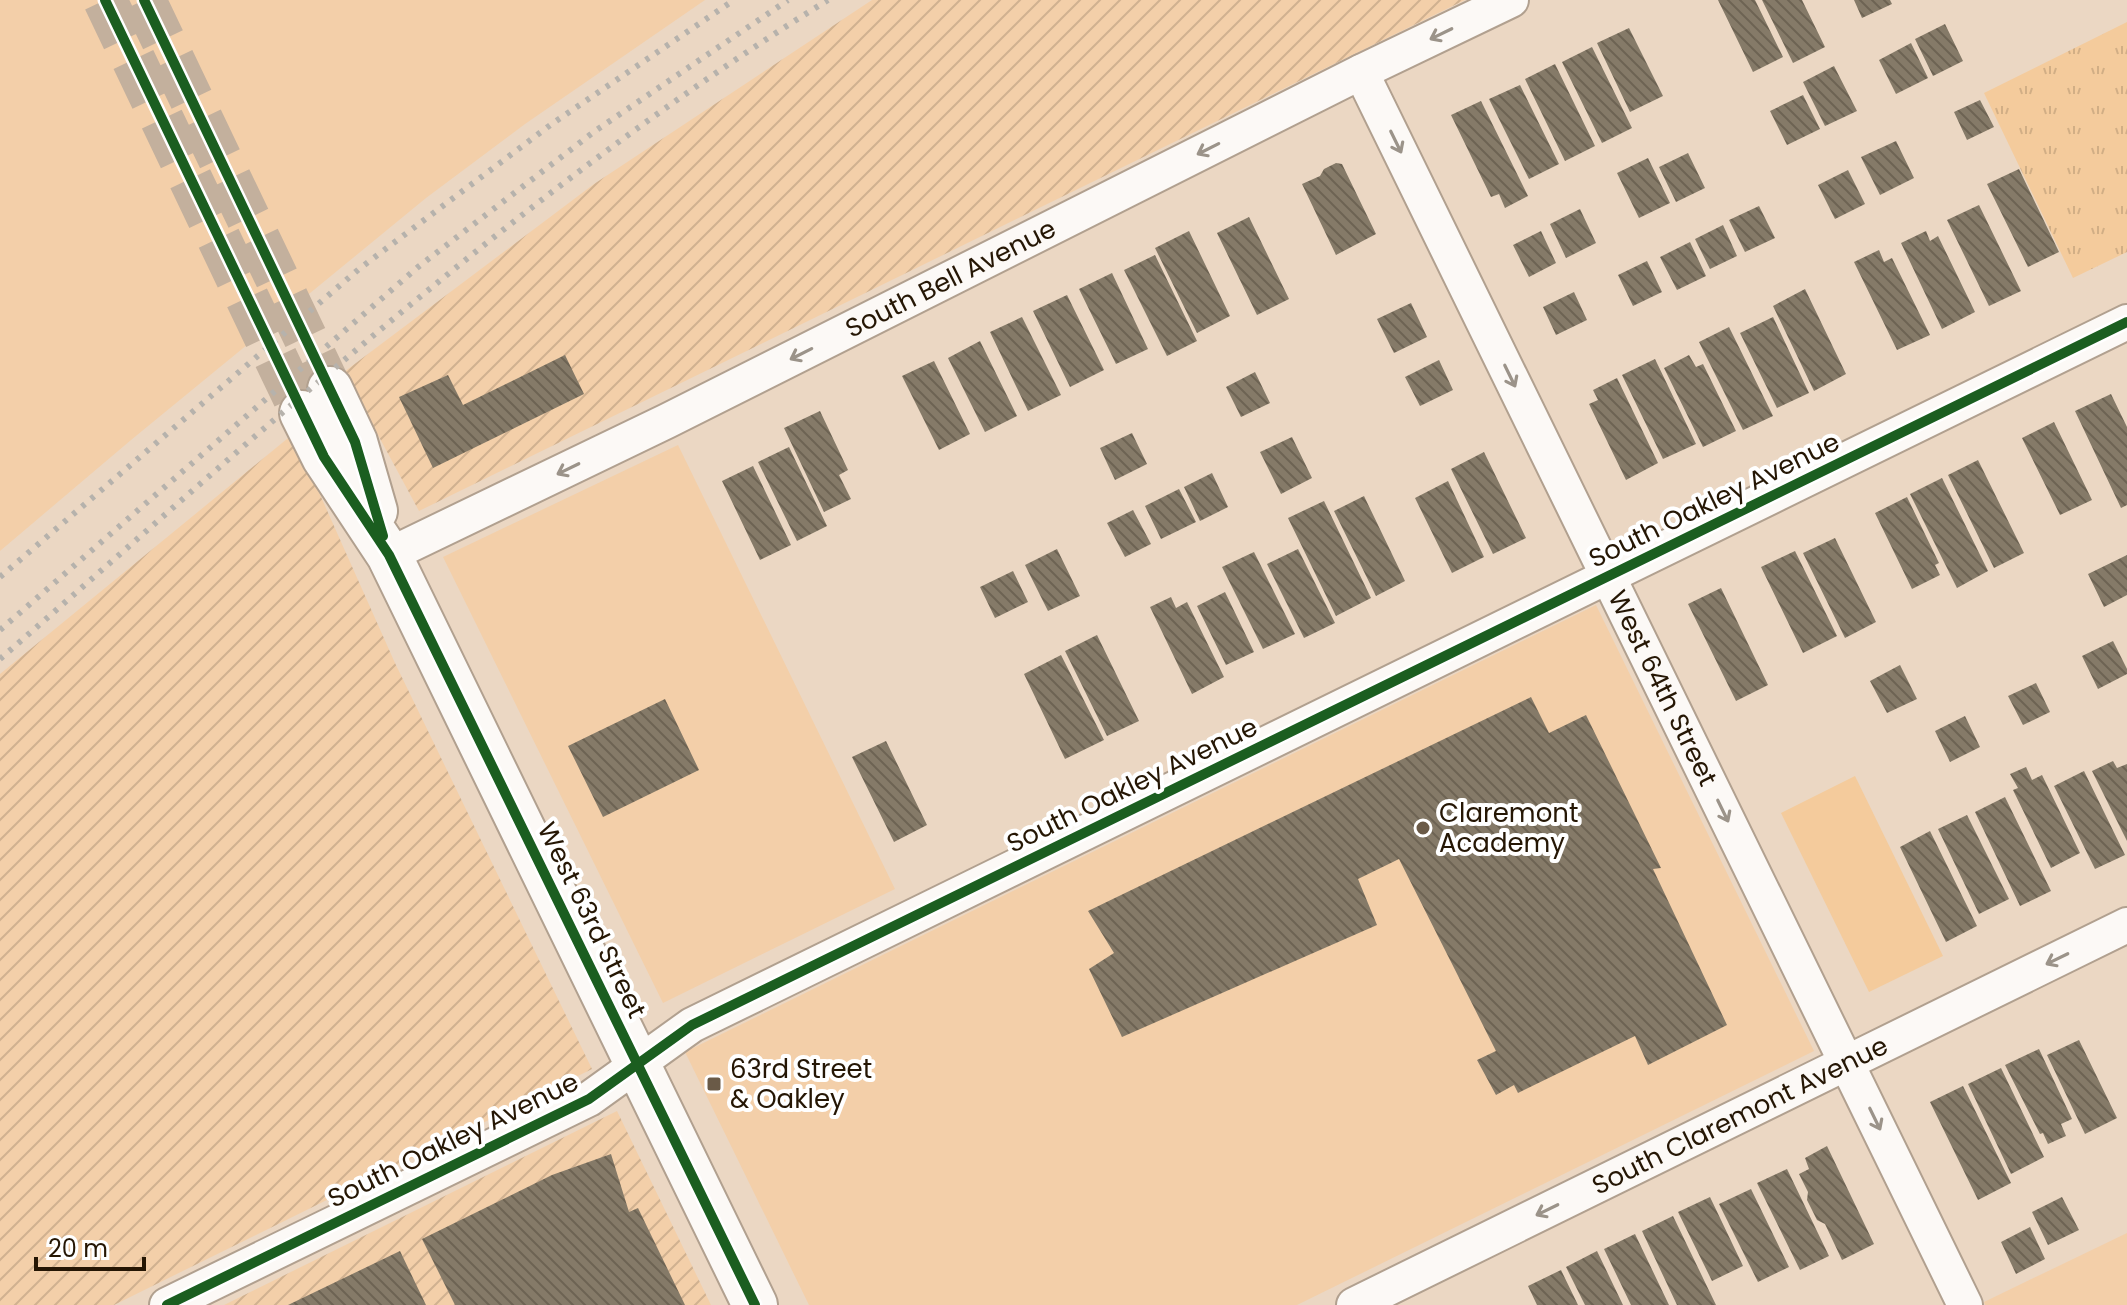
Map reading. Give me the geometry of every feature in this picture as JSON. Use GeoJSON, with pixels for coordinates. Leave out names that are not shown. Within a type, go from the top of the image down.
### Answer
{"type":"FeatureCollection","features":[{"type":"Feature","properties":{"kind":"main road","name":"West 63rd Street"},"geometry":{"type":"LineString","coordinates":[[316,401],[324,457],[389,555],[755,1305]]}},
{"type":"Feature","properties":{"kind":"street","name":"South Bell Avenue"},"geometry":{"type":"LineString","coordinates":[[389,555],[681,414],[1361,72],[1511,0]]}},
{"type":"Feature","properties":{"kind":"street","name":"West 64th Street"},"geometry":{"type":"LineString","coordinates":[[1361,72],[1965,1305]]}},
{"type":"Feature","properties":{"kind":"street","name":"South Oakley Avenue"},"geometry":{"type":"LineString","coordinates":[[167,1305],[589,1099],[692,1025],[2127,322]]}},
{"type":"Feature","properties":{"kind":"street","name":"South Claremont Avenue"},"geometry":{"type":"LineString","coordinates":[[1354,1305],[2127,925]]}},
{"type":"Feature","properties":{"kind":"shaded area"},"geometry":{"type":"Polygon","coordinates":[[[0,0],[705,0],[525,124],[426,198],[0,551],[0,0]]]}},
{"type":"Feature","properties":{"kind":"shaded area"},"geometry":{"type":"Polygon","coordinates":[[[872,0],[1465,0],[419,511],[344,372],[594,184],[872,0]]]}},
{"type":"Feature","properties":{"kind":"shaded area"},"geometry":{"type":"Polygon","coordinates":[[[293,434],[395,663],[592,1069],[114,1305],[0,1305],[0,674],[293,434]]]}},
{"type":"Feature","properties":{"kind":"shaded area"},"geometry":{"type":"Polygon","coordinates":[[[678,445],[895,889],[663,1003],[443,557],[678,445]]]}},
{"type":"Feature","properties":{"kind":"shaded area","name":"Claremont Academy"},"geometry":{"type":"Polygon","coordinates":[[[1596,605],[1814,1051],[1297,1305],[809,1305],[685,1052],[1596,605]]]}},
{"type":"Feature","properties":{"kind":"shaded area"},"geometry":{"type":"Polygon","coordinates":[[[617,1111],[711,1305],[224,1305],[617,1111]]]}},
{"type":"Feature","properties":{"kind":"shaded area"},"geometry":{"type":"Polygon","coordinates":[[[2127,1233],[2127,1305],[1985,1305],[1984,1302],[2127,1233]]]}},
{"type":"Feature","properties":{"kind":"green space"},"geometry":{"type":"Polygon","coordinates":[[[2127,22],[2127,252],[2073,278],[1984,93],[2127,22]]]}},
{"type":"Feature","properties":{"kind":"green space"},"geometry":{"type":"Polygon","coordinates":[[[1855,776],[1943,956],[1869,992],[1781,813],[1855,776]]]}},
{"type":"Feature","properties":{"kind":"building"},"geometry":{"type":"Polygon","coordinates":[[[1718,0],[1755,0],[1783,57],[1753,72],[1718,0]]]}},
{"type":"Feature","properties":{"kind":"building"},"geometry":{"type":"Polygon","coordinates":[[[1762,0],[1802,0],[1825,47],[1793,63],[1762,0]]]}},
{"type":"Feature","properties":{"kind":"building"},"geometry":{"type":"Polygon","coordinates":[[[1854,0],[1890,0],[1892,4],[1862,18],[1854,0]]]}},
{"type":"Feature","properties":{"kind":"building"},"geometry":{"type":"Polygon","coordinates":[[[1945,24],[1963,61],[1933,76],[1915,39],[1945,24]]]}},
{"type":"Feature","properties":{"kind":"building"},"geometry":{"type":"Polygon","coordinates":[[[1629,28],[1663,96],[1630,112],[1597,43],[1629,28]]]}},
{"type":"Feature","properties":{"kind":"building"},"geometry":{"type":"Polygon","coordinates":[[[1911,43],[1928,78],[1896,94],[1879,60],[1911,43]]]}},
{"type":"Feature","properties":{"kind":"building"},"geometry":{"type":"Polygon","coordinates":[[[1592,47],[1632,128],[1602,143],[1562,62],[1592,47]]]}},
{"type":"Feature","properties":{"kind":"building"},"geometry":{"type":"Polygon","coordinates":[[[1555,64],[1595,146],[1565,161],[1525,79],[1555,64]]]}},
{"type":"Feature","properties":{"kind":"building"},"geometry":{"type":"Polygon","coordinates":[[[1834,66],[1857,111],[1825,126],[1803,82],[1834,66]]]}},
{"type":"Feature","properties":{"kind":"building"},"geometry":{"type":"Polygon","coordinates":[[[1520,85],[1559,164],[1529,179],[1489,99],[1520,85]]]}},
{"type":"Feature","properties":{"kind":"building"},"geometry":{"type":"Polygon","coordinates":[[[1803,95],[1820,129],[1787,145],[1770,111],[1803,95]]]}},
{"type":"Feature","properties":{"kind":"building"},"geometry":{"type":"Polygon","coordinates":[[[1980,100],[1994,127],[1967,140],[1954,112],[1980,100]]]}},
{"type":"Feature","properties":{"kind":"building"},"geometry":{"type":"Polygon","coordinates":[[[1481,101],[1528,196],[1505,208],[1499,194],[1491,197],[1451,115],[1481,101]]]}},
{"type":"Feature","properties":{"kind":"building"},"geometry":{"type":"Polygon","coordinates":[[[1896,141],[1914,178],[1880,195],[1861,157],[1896,141]]]}},
{"type":"Feature","properties":{"kind":"building"},"geometry":{"type":"Polygon","coordinates":[[[1688,153],[1705,188],[1676,202],[1659,167],[1688,153]]]}},
{"type":"Feature","properties":{"kind":"building"},"geometry":{"type":"Polygon","coordinates":[[[1648,158],[1670,203],[1639,218],[1617,173],[1648,158]]]}},
{"type":"Feature","properties":{"kind":"building"},"geometry":{"type":"Polygon","coordinates":[[[1336,163],[1342,164],[1376,234],[1336,255],[1302,184],[1320,176],[1324,169],[1336,163]]]}},
{"type":"Feature","properties":{"kind":"building"},"geometry":{"type":"Polygon","coordinates":[[[2019,169],[2059,252],[2028,267],[1987,184],[2019,169]]]}},
{"type":"Feature","properties":{"kind":"building"},"geometry":{"type":"Polygon","coordinates":[[[1848,170],[1865,204],[1835,219],[1818,185],[1848,170]]]}},
{"type":"Feature","properties":{"kind":"building"},"geometry":{"type":"Polygon","coordinates":[[[1979,205],[2021,291],[1989,306],[1947,220],[1979,205]]]}},
{"type":"Feature","properties":{"kind":"building"},"geometry":{"type":"Polygon","coordinates":[[[1759,206],[1775,238],[1745,252],[1729,220],[1759,206]]]}},
{"type":"Feature","properties":{"kind":"building"},"geometry":{"type":"Polygon","coordinates":[[[1580,209],[1596,243],[1566,258],[1550,224],[1580,209]]]}},
{"type":"Feature","properties":{"kind":"building"},"geometry":{"type":"Polygon","coordinates":[[[1249,217],[1289,299],[1257,315],[1217,233],[1249,217]]]}},
{"type":"Feature","properties":{"kind":"building"},"geometry":{"type":"Polygon","coordinates":[[[1723,225],[1737,256],[1710,269],[1695,239],[1723,225]]]}},
{"type":"Feature","properties":{"kind":"building"},"geometry":{"type":"Polygon","coordinates":[[[1189,231],[1230,316],[1197,333],[1155,248],[1189,231]]]}},
{"type":"Feature","properties":{"kind":"building"},"geometry":{"type":"Polygon","coordinates":[[[1541,231],[1556,263],[1529,277],[1513,245],[1541,231]]]}},
{"type":"Feature","properties":{"kind":"building"},"geometry":{"type":"Polygon","coordinates":[[[1926,231],[1930,241],[1938,236],[1975,312],[1942,329],[1901,243],[1926,231]]]}},
{"type":"Feature","properties":{"kind":"building"},"geometry":{"type":"Polygon","coordinates":[[[1690,242],[1706,276],[1677,290],[1660,257],[1690,242]]]}},
{"type":"Feature","properties":{"kind":"building"},"geometry":{"type":"Polygon","coordinates":[[[1879,250],[1884,262],[1892,258],[1930,335],[1897,350],[1854,262],[1879,250]]]}},
{"type":"Feature","properties":{"kind":"building"},"geometry":{"type":"Polygon","coordinates":[[[1155,255],[1197,341],[1167,356],[1124,270],[1155,255]]]}},
{"type":"Feature","properties":{"kind":"building"},"geometry":{"type":"Polygon","coordinates":[[[1647,261],[1662,292],[1633,306],[1618,275],[1647,261]]]}},
{"type":"Feature","properties":{"kind":"building"},"geometry":{"type":"Polygon","coordinates":[[[1112,273],[1148,349],[1116,364],[1079,289],[1112,273]]]}},
{"type":"Feature","properties":{"kind":"building"},"geometry":{"type":"Polygon","coordinates":[[[1805,289],[1846,374],[1814,391],[1773,306],[1805,289]]]}},
{"type":"Feature","properties":{"kind":"building"},"geometry":{"type":"Polygon","coordinates":[[[1574,292],[1587,320],[1556,335],[1543,307],[1574,292]]]}},
{"type":"Feature","properties":{"kind":"building"},"geometry":{"type":"Polygon","coordinates":[[[1067,295],[1104,370],[1070,387],[1033,311],[1067,295]]]}},
{"type":"Feature","properties":{"kind":"building"},"geometry":{"type":"Polygon","coordinates":[[[1411,303],[1427,337],[1394,353],[1377,319],[1411,303]]]}},
{"type":"Feature","properties":{"kind":"building"},"geometry":{"type":"Polygon","coordinates":[[[1022,317],[1061,395],[1028,411],[990,332],[1022,317]]]}},
{"type":"Feature","properties":{"kind":"building"},"geometry":{"type":"Polygon","coordinates":[[[1773,317],[1809,393],[1777,408],[1740,333],[1773,317]]]}},
{"type":"Feature","properties":{"kind":"building"},"geometry":{"type":"Polygon","coordinates":[[[1729,327],[1773,416],[1743,430],[1699,342],[1729,327]]]}},
{"type":"Feature","properties":{"kind":"building"},"geometry":{"type":"Polygon","coordinates":[[[980,341],[1017,416],[985,432],[948,358],[980,341]]]}},
{"type":"Feature","properties":{"kind":"building"},"geometry":{"type":"Polygon","coordinates":[[[565,355],[584,394],[433,468],[399,397],[448,375],[463,405],[565,355]]]}},
{"type":"Feature","properties":{"kind":"building"},"geometry":{"type":"Polygon","coordinates":[[[1689,355],[1696,367],[1703,364],[1736,431],[1703,447],[1664,368],[1689,355]]]}},
{"type":"Feature","properties":{"kind":"building"},"geometry":{"type":"Polygon","coordinates":[[[1655,359],[1696,444],[1663,459],[1622,375],[1655,359]]]}},
{"type":"Feature","properties":{"kind":"building"},"geometry":{"type":"Polygon","coordinates":[[[1439,360],[1453,390],[1420,406],[1405,377],[1439,360]]]}},
{"type":"Feature","properties":{"kind":"building"},"geometry":{"type":"Polygon","coordinates":[[[934,361],[970,434],[939,450],[902,376],[934,361]]]}},
{"type":"Feature","properties":{"kind":"building"},"geometry":{"type":"Polygon","coordinates":[[[1255,372],[1270,403],[1241,417],[1226,387],[1255,372]]]}},
{"type":"Feature","properties":{"kind":"building"},"geometry":{"type":"Polygon","coordinates":[[[1617,378],[1658,463],[1626,480],[1589,404],[1598,400],[1593,390],[1617,378]]]}},
{"type":"Feature","properties":{"kind":"building"},"geometry":{"type":"Polygon","coordinates":[[[2111,394],[2127,427],[2127,505],[2121,508],[2075,411],[2111,394]]]}},
{"type":"Feature","properties":{"kind":"building"},"geometry":{"type":"Polygon","coordinates":[[[820,411],[848,470],[839,475],[851,499],[824,512],[784,428],[820,411]]]}},
{"type":"Feature","properties":{"kind":"building"},"geometry":{"type":"Polygon","coordinates":[[[2054,422],[2092,500],[2060,515],[2022,438],[2054,422]]]}},
{"type":"Feature","properties":{"kind":"building"},"geometry":{"type":"Polygon","coordinates":[[[1132,433],[1147,464],[1115,480],[1100,448],[1132,433]]]}},
{"type":"Feature","properties":{"kind":"building"},"geometry":{"type":"Polygon","coordinates":[[[1292,437],[1312,478],[1281,494],[1260,452],[1292,437]]]}},
{"type":"Feature","properties":{"kind":"building"},"geometry":{"type":"Polygon","coordinates":[[[789,447],[827,526],[797,541],[758,462],[789,447]]]}},
{"type":"Feature","properties":{"kind":"building"},"geometry":{"type":"Polygon","coordinates":[[[1484,452],[1526,538],[1493,554],[1451,469],[1484,452]]]}},
{"type":"Feature","properties":{"kind":"building"},"geometry":{"type":"Polygon","coordinates":[[[1978,460],[2024,553],[1994,568],[1948,475],[1978,460]]]}},
{"type":"Feature","properties":{"kind":"building"},"geometry":{"type":"Polygon","coordinates":[[[753,466],[791,545],[760,560],[722,481],[753,466]]]}},
{"type":"Feature","properties":{"kind":"building"},"geometry":{"type":"Polygon","coordinates":[[[1212,473],[1228,507],[1200,521],[1184,487],[1212,473]]]}},
{"type":"Feature","properties":{"kind":"building"},"geometry":{"type":"Polygon","coordinates":[[[1942,478],[1988,571],[1957,588],[1910,494],[1942,478]]]}},
{"type":"Feature","properties":{"kind":"building"},"geometry":{"type":"Polygon","coordinates":[[[1448,481],[1484,557],[1452,573],[1415,498],[1448,481]]]}},
{"type":"Feature","properties":{"kind":"building"},"geometry":{"type":"Polygon","coordinates":[[[1179,489],[1196,522],[1161,539],[1145,506],[1179,489]]]}},
{"type":"Feature","properties":{"kind":"building"},"geometry":{"type":"Polygon","coordinates":[[[1364,496],[1405,581],[1376,596],[1334,511],[1364,496]]]}},
{"type":"Feature","properties":{"kind":"building"},"geometry":{"type":"Polygon","coordinates":[[[1907,497],[1939,563],[1935,565],[1940,575],[1912,589],[1875,513],[1907,497]]]}},
{"type":"Feature","properties":{"kind":"building"},"geometry":{"type":"Polygon","coordinates":[[[1324,501],[1371,598],[1336,616],[1288,518],[1324,501]]]}},
{"type":"Feature","properties":{"kind":"building"},"geometry":{"type":"Polygon","coordinates":[[[1133,510],[1151,544],[1125,557],[1107,523],[1133,510]]]}},
{"type":"Feature","properties":{"kind":"building"},"geometry":{"type":"Polygon","coordinates":[[[1835,538],[1876,622],[1845,638],[1803,553],[1835,538]]]}},
{"type":"Feature","properties":{"kind":"building"},"geometry":{"type":"Polygon","coordinates":[[[1057,549],[1080,596],[1048,611],[1025,565],[1057,549]]]}},
{"type":"Feature","properties":{"kind":"building"},"geometry":{"type":"Polygon","coordinates":[[[1298,549],[1335,623],[1304,638],[1267,564],[1298,549]]]}},
{"type":"Feature","properties":{"kind":"building"},"geometry":{"type":"Polygon","coordinates":[[[1795,551],[1837,636],[1803,653],[1761,567],[1795,551]]]}},
{"type":"Feature","properties":{"kind":"building"},"geometry":{"type":"Polygon","coordinates":[[[1254,552],[1295,634],[1263,649],[1222,567],[1254,552]]]}},
{"type":"Feature","properties":{"kind":"building"},"geometry":{"type":"Polygon","coordinates":[[[2127,555],[2127,595],[2104,607],[2088,574],[2127,555]]]}},
{"type":"Feature","properties":{"kind":"building"},"geometry":{"type":"Polygon","coordinates":[[[1013,571],[1028,602],[995,618],[980,587],[1013,571]]]}},
{"type":"Feature","properties":{"kind":"building"},"geometry":{"type":"Polygon","coordinates":[[[1721,588],[1768,685],[1736,701],[1688,604],[1721,588]]]}},
{"type":"Feature","properties":{"kind":"building"},"geometry":{"type":"Polygon","coordinates":[[[1225,592],[1254,652],[1226,665],[1197,606],[1225,592]]]}},
{"type":"Feature","properties":{"kind":"building"},"geometry":{"type":"Polygon","coordinates":[[[1171,597],[1176,608],[1187,602],[1224,677],[1192,694],[1150,607],[1171,597]]]}},
{"type":"Feature","properties":{"kind":"building"},"geometry":{"type":"Polygon","coordinates":[[[1097,635],[1139,721],[1107,736],[1065,651],[1097,635]]]}},
{"type":"Feature","properties":{"kind":"building"},"geometry":{"type":"Polygon","coordinates":[[[2113,641],[2127,674],[2098,689],[2082,656],[2113,641]]]}},
{"type":"Feature","properties":{"kind":"building"},"geometry":{"type":"Polygon","coordinates":[[[1061,655],[1104,740],[1065,759],[1024,674],[1061,655]]]}},
{"type":"Feature","properties":{"kind":"building"},"geometry":{"type":"Polygon","coordinates":[[[1900,665],[1917,699],[1887,713],[1870,681],[1900,665]]]}},
{"type":"Feature","properties":{"kind":"building"},"geometry":{"type":"Polygon","coordinates":[[[2036,683],[2050,712],[2023,725],[2008,696],[2036,683]]]}},
{"type":"Feature","properties":{"kind":"building"},"geometry":{"type":"Polygon","coordinates":[[[1531,697],[1549,733],[1586,715],[1661,868],[1653,869],[1727,1025],[1648,1065],[1635,1036],[1518,1093],[1514,1085],[1496,1095],[1477,1060],[1496,1051],[1399,859],[1358,879],[1377,925],[1122,1037],[1089,969],[1114,953],[1088,911],[1531,697]]]}},
{"type":"Feature","properties":{"kind":"building"},"geometry":{"type":"Polygon","coordinates":[[[665,699],[699,770],[603,817],[568,746],[665,699]]]}},
{"type":"Feature","properties":{"kind":"building"},"geometry":{"type":"Polygon","coordinates":[[[1965,716],[1980,747],[1950,762],[1935,731],[1965,716]]]}},
{"type":"Feature","properties":{"kind":"building"},"geometry":{"type":"Polygon","coordinates":[[[886,741],[927,825],[894,842],[852,757],[886,741]]]}},
{"type":"Feature","properties":{"kind":"building"},"geometry":{"type":"Polygon","coordinates":[[[2113,761],[2117,768],[2127,764],[2127,841],[2092,771],[2113,761]]]}},
{"type":"Feature","properties":{"kind":"building"},"geometry":{"type":"Polygon","coordinates":[[[2026,767],[2032,780],[2042,775],[2080,853],[2051,868],[2013,790],[2018,788],[2010,774],[2026,767]]]}},
{"type":"Feature","properties":{"kind":"building"},"geometry":{"type":"Polygon","coordinates":[[[2084,771],[2125,855],[2095,869],[2054,786],[2084,771]]]}},
{"type":"Feature","properties":{"kind":"building"},"geometry":{"type":"Polygon","coordinates":[[[2005,797],[2051,891],[2020,906],[1975,812],[2005,797]]]}},
{"type":"Feature","properties":{"kind":"building"},"geometry":{"type":"Polygon","coordinates":[[[1967,815],[2009,899],[1979,914],[1938,829],[1967,815]]]}},
{"type":"Feature","properties":{"kind":"building"},"geometry":{"type":"Polygon","coordinates":[[[1930,831],[1977,926],[1946,942],[1900,847],[1930,831]]]}},
{"type":"Feature","properties":{"kind":"building"},"geometry":{"type":"Polygon","coordinates":[[[2079,1040],[2117,1118],[2085,1134],[2047,1055],[2079,1040]]]}},
{"type":"Feature","properties":{"kind":"building"},"geometry":{"type":"Polygon","coordinates":[[[2039,1049],[2072,1119],[2061,1124],[2066,1136],[2048,1144],[2005,1065],[2039,1049]]]}},
{"type":"Feature","properties":{"kind":"building"},"geometry":{"type":"Polygon","coordinates":[[[2001,1068],[2044,1157],[2011,1174],[1968,1084],[2001,1068]]]}},
{"type":"Feature","properties":{"kind":"building"},"geometry":{"type":"Polygon","coordinates":[[[1963,1086],[2011,1183],[1978,1200],[1930,1102],[1963,1086]]]}},
{"type":"Feature","properties":{"kind":"building"},"geometry":{"type":"Polygon","coordinates":[[[1827,1146],[1874,1244],[1842,1260],[1825,1224],[1817,1220],[1807,1200],[1808,1192],[1799,1174],[1809,1169],[1805,1158],[1827,1146]]]}},
{"type":"Feature","properties":{"kind":"building"},"geometry":{"type":"Polygon","coordinates":[[[611,1154],[629,1212],[638,1208],[685,1305],[455,1305],[422,1239],[552,1175],[611,1154]]]}},
{"type":"Feature","properties":{"kind":"building"},"geometry":{"type":"Polygon","coordinates":[[[1787,1169],[1829,1256],[1800,1270],[1757,1183],[1787,1169]]]}},
{"type":"Feature","properties":{"kind":"building"},"geometry":{"type":"Polygon","coordinates":[[[1751,1189],[1789,1267],[1758,1282],[1719,1204],[1751,1189]]]}},
{"type":"Feature","properties":{"kind":"building"},"geometry":{"type":"Polygon","coordinates":[[[1710,1197],[1743,1266],[1712,1281],[1678,1212],[1710,1197]]]}},
{"type":"Feature","properties":{"kind":"building"},"geometry":{"type":"Polygon","coordinates":[[[2062,1197],[2079,1230],[2048,1245],[2032,1212],[2062,1197]]]}},
{"type":"Feature","properties":{"kind":"building"},"geometry":{"type":"Polygon","coordinates":[[[1673,1216],[1716,1305],[1677,1305],[1642,1231],[1673,1216]]]}},
{"type":"Feature","properties":{"kind":"building"},"geometry":{"type":"Polygon","coordinates":[[[2030,1227],[2045,1259],[2016,1274],[2001,1242],[2030,1227]]]}},
{"type":"Feature","properties":{"kind":"building"},"geometry":{"type":"Polygon","coordinates":[[[1635,1234],[1669,1305],[1631,1305],[1604,1249],[1635,1234]]]}},
{"type":"Feature","properties":{"kind":"building"},"geometry":{"type":"Polygon","coordinates":[[[400,1251],[426,1305],[288,1305],[400,1251]]]}},
{"type":"Feature","properties":{"kind":"building"},"geometry":{"type":"Polygon","coordinates":[[[1597,1251],[1623,1305],[1585,1305],[1566,1267],[1597,1251]]]}},
{"type":"Feature","properties":{"kind":"building"},"geometry":{"type":"Polygon","coordinates":[[[1561,1270],[1578,1305],[1537,1305],[1528,1286],[1561,1270]]]}},
{"type":"Feature","properties":{"kind":"tunnel"},"geometry":{"type":"LineString","coordinates":[[105,0],[302,413]]}},
{"type":"Feature","properties":{"kind":"tunnel"},"geometry":{"type":"LineString","coordinates":[[144,0],[330,389]]}},
{"type":"Feature","properties":{"kind":"railway"},"geometry":{"type":"LineString","coordinates":[[0,577],[359,269],[553,123],[734,0]]}},
{"type":"Feature","properties":{"kind":"railway"},"geometry":{"type":"LineString","coordinates":[[0,630],[418,267],[595,131],[788,0]]}},
{"type":"Feature","properties":{"kind":"railway"},"geometry":{"type":"LineString","coordinates":[[0,659],[300,398],[504,230],[609,149],[717,72],[828,0]]}},
{"type":"Feature","properties":{"kind":"cycle path"},"geometry":{"type":"LineString","coordinates":[[105,0],[324,457],[389,555],[755,1305]]}},
{"type":"Feature","properties":{"kind":"cycle path"},"geometry":{"type":"LineString","coordinates":[[144,0],[355,442],[383,536]]}},
{"type":"Feature","properties":{"kind":"cycle path"},"geometry":{"type":"LineString","coordinates":[[167,1305],[589,1099],[692,1025],[2127,322]]}},
{"type":"Feature","properties":{"kind":"place","name":"Claremont Academy"},"geometry":{"type":"Point","coordinates":[1423,828]}},
{"type":"Feature","properties":{"kind":"place","name":"63rd Street & Oakley"},"geometry":{"type":"Point","coordinates":[714,1084]}}]}
